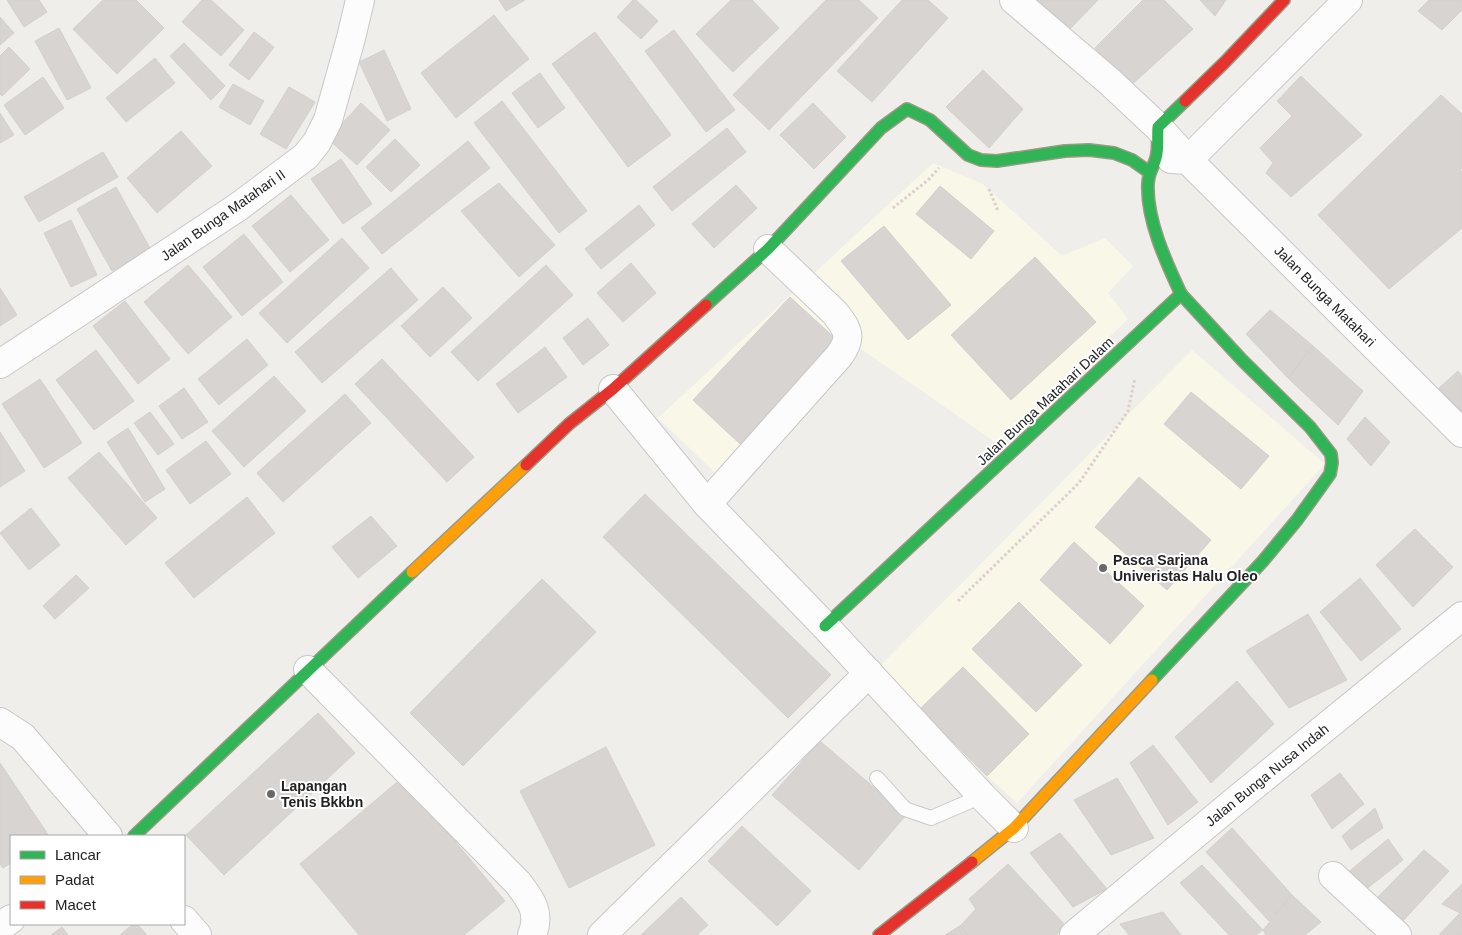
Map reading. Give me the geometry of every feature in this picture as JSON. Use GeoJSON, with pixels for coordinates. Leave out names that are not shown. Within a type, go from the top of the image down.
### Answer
{"type":"FeatureCollection","features":[{"type":"Feature","properties":{"kind":"street","name":"Jalan Bunga Matahari II"},"geometry":{"type":"LineString","coordinates":[[0,364],[238,207],[306,156],[317,142],[328,120],[360,0]]}},
{"type":"Feature","properties":{"kind":"street","name":"Jalan Bunga Matahari"},"geometry":{"type":"LineString","coordinates":[[1014,0],[1110,82],[1158,127],[1188,160],[1462,433]]}},
{"type":"Feature","properties":{"kind":"street"},"geometry":{"type":"LineString","coordinates":[[879,935],[1014,828],[1263,561],[1297,520],[1330,474],[1331,454],[1325,445],[1181,294],[1170,271],[1153,218],[1149,196],[1158,127],[1225,62],[1284,0]]}},
{"type":"Feature","properties":{"kind":"street"},"geometry":{"type":"LineString","coordinates":[[135,835],[569,424],[613,389],[768,249],[881,128],[906,110],[930,120],[968,155],[981,160],[997,161],[1065,151],[1089,150],[1114,154],[1152,165],[1188,160],[1348,0]]}},
{"type":"Feature","properties":{"kind":"street"},"geometry":{"type":"LineString","coordinates":[[707,504],[839,356],[849,338],[843,323],[835,313],[768,249]]}},
{"type":"Feature","properties":{"kind":"street","name":"Jalan Bunga Matahari Dalam"},"geometry":{"type":"LineString","coordinates":[[825,626],[1181,294]]}},
{"type":"Feature","properties":{"kind":"street"},"geometry":{"type":"LineString","coordinates":[[613,389],[707,504],[825,626],[982,796],[1014,828]]}},
{"type":"Feature","properties":{"kind":"street","name":"Jalan Bunga Nusa Indah"},"geometry":{"type":"LineString","coordinates":[[1074,935],[1462,616]]}},
{"type":"Feature","properties":{"kind":"street"},"geometry":{"type":"LineString","coordinates":[[308,670],[518,883],[532,902],[536,919],[532,935]]}},
{"type":"Feature","properties":{"kind":"street"},"geometry":{"type":"LineString","coordinates":[[602,935],[869,673]]}},
{"type":"Feature","properties":{"kind":"street"},"geometry":{"type":"LineString","coordinates":[[0,722],[23,737],[107,835]]}},
{"type":"Feature","properties":{"kind":"street"},"geometry":{"type":"LineString","coordinates":[[1333,876],[1387,932]]}},
{"type":"Feature","properties":{"kind":"street"},"geometry":{"type":"LineString","coordinates":[[185,921],[197,935]]}},
{"type":"Feature","properties":{"kind":"lane"},"geometry":{"type":"LineString","coordinates":[[877,778],[905,808],[931,818],[982,796]]}},
{"type":"Feature","properties":{"kind":"path"},"geometry":{"type":"LineString","coordinates":[[893,208],[928,180],[958,147]]}},
{"type":"Feature","properties":{"kind":"path"},"geometry":{"type":"LineString","coordinates":[[958,601],[1079,483],[1128,411],[1135,374]]}},
{"type":"Feature","properties":{"kind":"shaded area"},"geometry":{"type":"Polygon","coordinates":[[[933,163],[983,184],[1062,256],[1105,238],[1133,266],[1108,293],[1128,319],[998,444],[847,339],[722,479],[658,418],[933,163]]]}},
{"type":"Feature","properties":{"kind":"shaded area","name":"Pasca Sarjana Univeristas Halu Oleo"},"geometry":{"type":"Polygon","coordinates":[[[1192,350],[1325,464],[1017,803],[874,672],[1192,350]]]}},
{"type":"Feature","properties":{"kind":"building"},"geometry":{"type":"Polygon","coordinates":[[[7,0],[39,0],[47,12],[24,27],[7,0]]]}},
{"type":"Feature","properties":{"kind":"building"},"geometry":{"type":"Polygon","coordinates":[[[103,0],[136,0],[164,28],[117,74],[73,29],[103,0]]]}},
{"type":"Feature","properties":{"kind":"building"},"geometry":{"type":"Polygon","coordinates":[[[202,0],[211,0],[244,30],[221,56],[182,22],[202,0]]]}},
{"type":"Feature","properties":{"kind":"building"},"geometry":{"type":"Polygon","coordinates":[[[499,0],[525,0],[506,11],[499,0]]]}},
{"type":"Feature","properties":{"kind":"building"},"geometry":{"type":"Polygon","coordinates":[[[633,0],[636,0],[658,21],[641,39],[617,17],[633,0]]]}},
{"type":"Feature","properties":{"kind":"building"},"geometry":{"type":"Polygon","coordinates":[[[731,0],[752,0],[779,28],[733,72],[696,34],[731,0]]]}},
{"type":"Feature","properties":{"kind":"building"},"geometry":{"type":"Polygon","coordinates":[[[826,0],[859,0],[878,18],[769,130],[733,95],[826,0]]]}},
{"type":"Feature","properties":{"kind":"building"},"geometry":{"type":"Polygon","coordinates":[[[902,0],[928,0],[948,18],[872,102],[837,71],[902,0]]]}},
{"type":"Feature","properties":{"kind":"building"},"geometry":{"type":"Polygon","coordinates":[[[1034,0],[1098,0],[1067,32],[1034,0]]]}},
{"type":"Feature","properties":{"kind":"building"},"geometry":{"type":"Polygon","coordinates":[[[1143,0],[1164,0],[1193,29],[1128,88],[1095,48],[1143,0]]]}},
{"type":"Feature","properties":{"kind":"building"},"geometry":{"type":"Polygon","coordinates":[[[1200,0],[1226,0],[1215,16],[1200,0]]]}},
{"type":"Feature","properties":{"kind":"building"},"geometry":{"type":"Polygon","coordinates":[[[1429,0],[1462,0],[1462,10],[1442,30],[1418,11],[1429,0]]]}},
{"type":"Feature","properties":{"kind":"building"},"geometry":{"type":"Polygon","coordinates":[[[494,15],[529,59],[456,118],[421,73],[494,15]]]}},
{"type":"Feature","properties":{"kind":"building"},"geometry":{"type":"Polygon","coordinates":[[[0,17],[14,33],[0,45],[0,17]]]}},
{"type":"Feature","properties":{"kind":"building"},"geometry":{"type":"Polygon","coordinates":[[[59,28],[91,88],[67,100],[35,41],[59,28]]]}},
{"type":"Feature","properties":{"kind":"building"},"geometry":{"type":"Polygon","coordinates":[[[674,30],[735,110],[706,132],[645,51],[674,30]]]}},
{"type":"Feature","properties":{"kind":"building"},"geometry":{"type":"Polygon","coordinates":[[[254,32],[274,47],[249,80],[229,65],[254,32]]]}},
{"type":"Feature","properties":{"kind":"building"},"geometry":{"type":"Polygon","coordinates":[[[595,32],[671,135],[628,167],[552,64],[595,32]]]}},
{"type":"Feature","properties":{"kind":"building"},"geometry":{"type":"Polygon","coordinates":[[[184,43],[225,86],[211,100],[170,56],[184,43]]]}},
{"type":"Feature","properties":{"kind":"building"},"geometry":{"type":"Polygon","coordinates":[[[9,47],[30,69],[2,96],[0,94],[0,56],[9,47]]]}},
{"type":"Feature","properties":{"kind":"building"},"geometry":{"type":"Polygon","coordinates":[[[384,50],[411,109],[387,121],[359,62],[384,50]]]}},
{"type":"Feature","properties":{"kind":"building"},"geometry":{"type":"Polygon","coordinates":[[[155,58],[175,83],[126,122],[106,98],[155,58]]]}},
{"type":"Feature","properties":{"kind":"building"},"geometry":{"type":"Polygon","coordinates":[[[983,70],[1023,109],[989,148],[946,107],[983,70]]]}},
{"type":"Feature","properties":{"kind":"building"},"geometry":{"type":"Polygon","coordinates":[[[540,73],[565,108],[538,128],[512,93],[540,73]]]}},
{"type":"Feature","properties":{"kind":"building"},"geometry":{"type":"Polygon","coordinates":[[[1301,76],[1362,135],[1291,197],[1266,173],[1273,163],[1260,148],[1292,116],[1277,101],[1301,76]]]}},
{"type":"Feature","properties":{"kind":"building"},"geometry":{"type":"Polygon","coordinates":[[[43,77],[64,108],[25,135],[4,105],[43,77]]]}},
{"type":"Feature","properties":{"kind":"building"},"geometry":{"type":"Polygon","coordinates":[[[233,84],[264,101],[250,125],[219,107],[233,84]]]}},
{"type":"Feature","properties":{"kind":"building"},"geometry":{"type":"Polygon","coordinates":[[[289,87],[315,102],[286,149],[260,134],[289,87]]]}},
{"type":"Feature","properties":{"kind":"building"},"geometry":{"type":"Polygon","coordinates":[[[1441,95],[1462,114],[1462,168],[1460,170],[1462,172],[1462,228],[1389,289],[1318,215],[1441,95]]]}},
{"type":"Feature","properties":{"kind":"building"},"geometry":{"type":"Polygon","coordinates":[[[502,101],[587,211],[559,233],[474,123],[502,101]]]}},
{"type":"Feature","properties":{"kind":"building"},"geometry":{"type":"Polygon","coordinates":[[[361,103],[390,130],[357,165],[328,139],[361,103]]]}},
{"type":"Feature","properties":{"kind":"building"},"geometry":{"type":"Polygon","coordinates":[[[813,103],[846,137],[814,169],[780,135],[813,103]]]}},
{"type":"Feature","properties":{"kind":"building"},"geometry":{"type":"Polygon","coordinates":[[[0,113],[14,135],[0,143],[0,113]]]}},
{"type":"Feature","properties":{"kind":"building"},"geometry":{"type":"Polygon","coordinates":[[[727,128],[746,152],[672,211],[653,187],[727,128]]]}},
{"type":"Feature","properties":{"kind":"building"},"geometry":{"type":"Polygon","coordinates":[[[181,131],[212,166],[157,213],[127,178],[181,131]]]}},
{"type":"Feature","properties":{"kind":"building"},"geometry":{"type":"Polygon","coordinates":[[[395,139],[420,165],[391,192],[366,167],[395,139]]]}},
{"type":"Feature","properties":{"kind":"building"},"geometry":{"type":"Polygon","coordinates":[[[468,141],[490,168],[382,254],[361,228],[468,141]]]}},
{"type":"Feature","properties":{"kind":"building"},"geometry":{"type":"Polygon","coordinates":[[[103,152],[118,177],[39,222],[24,197],[103,152]]]}},
{"type":"Feature","properties":{"kind":"building"},"geometry":{"type":"Polygon","coordinates":[[[341,159],[372,204],[343,224],[311,179],[341,159]]]}},
{"type":"Feature","properties":{"kind":"building"},"geometry":{"type":"Polygon","coordinates":[[[499,183],[555,245],[519,277],[461,211],[499,183]]]}},
{"type":"Feature","properties":{"kind":"building"},"geometry":{"type":"Polygon","coordinates":[[[736,185],[757,208],[714,248],[692,224],[736,185]]]}},
{"type":"Feature","properties":{"kind":"building"},"geometry":{"type":"Polygon","coordinates":[[[940,186],[994,231],[971,259],[916,214],[940,186]]]}},
{"type":"Feature","properties":{"kind":"building"},"geometry":{"type":"Polygon","coordinates":[[[116,187],[151,250],[112,271],[77,209],[116,187]]]}},
{"type":"Feature","properties":{"kind":"building"},"geometry":{"type":"Polygon","coordinates":[[[291,195],[329,240],[290,272],[252,226],[291,195]]]}},
{"type":"Feature","properties":{"kind":"building"},"geometry":{"type":"Polygon","coordinates":[[[639,205],[655,225],[601,269],[585,249],[639,205]]]}},
{"type":"Feature","properties":{"kind":"building"},"geometry":{"type":"Polygon","coordinates":[[[71,220],[97,275],[71,287],[44,233],[71,220]]]}},
{"type":"Feature","properties":{"kind":"building"},"geometry":{"type":"Polygon","coordinates":[[[884,226],[951,305],[908,340],[841,261],[884,226]]]}},
{"type":"Feature","properties":{"kind":"building"},"geometry":{"type":"Polygon","coordinates":[[[244,234],[283,282],[242,316],[203,267],[244,234]]]}},
{"type":"Feature","properties":{"kind":"building"},"geometry":{"type":"Polygon","coordinates":[[[342,238],[369,268],[287,343],[259,313],[342,238]]]}},
{"type":"Feature","properties":{"kind":"building"},"geometry":{"type":"Polygon","coordinates":[[[1035,257],[1096,322],[1011,400],[951,335],[1035,257]]]}},
{"type":"Feature","properties":{"kind":"building"},"geometry":{"type":"Polygon","coordinates":[[[631,263],[656,293],[623,322],[597,293],[631,263]]]}},
{"type":"Feature","properties":{"kind":"building"},"geometry":{"type":"Polygon","coordinates":[[[188,265],[232,317],[188,354],[144,302],[188,265]]]}},
{"type":"Feature","properties":{"kind":"building"},"geometry":{"type":"Polygon","coordinates":[[[546,265],[573,295],[478,381],[451,352],[546,265]]]}},
{"type":"Feature","properties":{"kind":"building"},"geometry":{"type":"Polygon","coordinates":[[[391,268],[418,300],[322,383],[295,352],[391,268]]]}},
{"type":"Feature","properties":{"kind":"building"},"geometry":{"type":"Polygon","coordinates":[[[443,287],[472,318],[430,357],[401,326],[443,287]]]}},
{"type":"Feature","properties":{"kind":"building"},"geometry":{"type":"Polygon","coordinates":[[[0,288],[17,315],[0,326],[0,288]]]}},
{"type":"Feature","properties":{"kind":"building"},"geometry":{"type":"Polygon","coordinates":[[[790,297],[837,340],[740,444],[693,400],[790,297]]]}},
{"type":"Feature","properties":{"kind":"building"},"geometry":{"type":"Polygon","coordinates":[[[125,301],[170,359],[138,384],[93,326],[125,301]]]}},
{"type":"Feature","properties":{"kind":"building"},"geometry":{"type":"Polygon","coordinates":[[[1270,310],[1313,346],[1288,378],[1246,334],[1270,310]]]}},
{"type":"Feature","properties":{"kind":"building"},"geometry":{"type":"Polygon","coordinates":[[[588,318],[609,345],[583,365],[563,338],[588,318]]]}},
{"type":"Feature","properties":{"kind":"building"},"geometry":{"type":"Polygon","coordinates":[[[247,339],[268,365],[219,405],[198,379],[247,339]]]}},
{"type":"Feature","properties":{"kind":"building"},"geometry":{"type":"Polygon","coordinates":[[[1313,346],[1363,391],[1338,425],[1288,378],[1313,346]]]}},
{"type":"Feature","properties":{"kind":"building"},"geometry":{"type":"Polygon","coordinates":[[[545,347],[567,377],[518,413],[496,384],[545,347]]]}},
{"type":"Feature","properties":{"kind":"building"},"geometry":{"type":"Polygon","coordinates":[[[96,350],[134,401],[94,430],[56,380],[96,350]]]}},
{"type":"Feature","properties":{"kind":"building"},"geometry":{"type":"Polygon","coordinates":[[[382,359],[474,457],[447,482],[355,384],[382,359]]]}},
{"type":"Feature","properties":{"kind":"building"},"geometry":{"type":"Polygon","coordinates":[[[1458,371],[1462,376],[1462,410],[1459,412],[1438,389],[1458,371]]]}},
{"type":"Feature","properties":{"kind":"building"},"geometry":{"type":"Polygon","coordinates":[[[274,376],[306,411],[244,467],[212,431],[274,376]]]}},
{"type":"Feature","properties":{"kind":"building"},"geometry":{"type":"Polygon","coordinates":[[[40,379],[82,443],[44,468],[2,404],[40,379]]]}},
{"type":"Feature","properties":{"kind":"building"},"geometry":{"type":"Polygon","coordinates":[[[184,388],[208,422],[182,439],[159,406],[184,388]]]}},
{"type":"Feature","properties":{"kind":"building"},"geometry":{"type":"Polygon","coordinates":[[[1191,392],[1269,456],[1241,489],[1164,424],[1191,392]]]}},
{"type":"Feature","properties":{"kind":"building"},"geometry":{"type":"Polygon","coordinates":[[[345,394],[371,423],[283,502],[257,473],[345,394]]]}},
{"type":"Feature","properties":{"kind":"building"},"geometry":{"type":"Polygon","coordinates":[[[150,412],[174,444],[158,455],[134,423],[150,412]]]}},
{"type":"Feature","properties":{"kind":"building"},"geometry":{"type":"Polygon","coordinates":[[[1365,417],[1390,442],[1371,466],[1347,439],[1365,417]]]}},
{"type":"Feature","properties":{"kind":"building"},"geometry":{"type":"Polygon","coordinates":[[[128,428],[165,489],[145,502],[107,442],[128,428]]]}},
{"type":"Feature","properties":{"kind":"building"},"geometry":{"type":"Polygon","coordinates":[[[0,432],[25,471],[0,487],[0,432]]]}},
{"type":"Feature","properties":{"kind":"building"},"geometry":{"type":"Polygon","coordinates":[[[206,441],[231,474],[190,504],[166,470],[206,441]]]}},
{"type":"Feature","properties":{"kind":"building"},"geometry":{"type":"Polygon","coordinates":[[[99,452],[157,518],[126,545],[68,478],[99,452]]]}},
{"type":"Feature","properties":{"kind":"building"},"geometry":{"type":"Polygon","coordinates":[[[1139,477],[1211,540],[1167,590],[1095,527],[1139,477]]]}},
{"type":"Feature","properties":{"kind":"building"},"geometry":{"type":"Polygon","coordinates":[[[645,494],[831,675],[788,718],[603,537],[645,494]]]}},
{"type":"Feature","properties":{"kind":"building"},"geometry":{"type":"Polygon","coordinates":[[[247,497],[275,533],[194,598],[165,563],[247,497]]]}},
{"type":"Feature","properties":{"kind":"building"},"geometry":{"type":"Polygon","coordinates":[[[31,508],[60,545],[29,570],[0,533],[31,508]]]}},
{"type":"Feature","properties":{"kind":"building"},"geometry":{"type":"Polygon","coordinates":[[[371,516],[397,546],[358,578],[332,547],[371,516]]]}},
{"type":"Feature","properties":{"kind":"building"},"geometry":{"type":"Polygon","coordinates":[[[1415,529],[1453,567],[1413,607],[1376,565],[1415,529]]]}},
{"type":"Feature","properties":{"kind":"building"},"geometry":{"type":"Polygon","coordinates":[[[1074,542],[1144,606],[1110,644],[1040,580],[1074,542]]]}},
{"type":"Feature","properties":{"kind":"building"},"geometry":{"type":"Polygon","coordinates":[[[76,575],[89,588],[55,619],[43,606],[76,575]]]}},
{"type":"Feature","properties":{"kind":"building"},"geometry":{"type":"Polygon","coordinates":[[[1360,578],[1401,629],[1361,661],[1320,612],[1360,578]]]}},
{"type":"Feature","properties":{"kind":"building"},"geometry":{"type":"Polygon","coordinates":[[[542,579],[596,632],[463,766],[410,713],[542,579]]]}},
{"type":"Feature","properties":{"kind":"building"},"geometry":{"type":"Polygon","coordinates":[[[1019,602],[1082,665],[1036,712],[972,649],[1019,602]]]}},
{"type":"Feature","properties":{"kind":"building"},"geometry":{"type":"Polygon","coordinates":[[[1308,614],[1347,680],[1289,708],[1246,651],[1308,614]]]}},
{"type":"Feature","properties":{"kind":"building"},"geometry":{"type":"Polygon","coordinates":[[[963,667],[1029,734],[987,776],[920,709],[963,667]]]}},
{"type":"Feature","properties":{"kind":"building"},"geometry":{"type":"Polygon","coordinates":[[[1237,681],[1274,724],[1211,783],[1175,737],[1237,681]]]}},
{"type":"Feature","properties":{"kind":"building","name":"Lapangan Tenis Bkkbn"},"geometry":{"type":"Polygon","coordinates":[[[318,713],[355,753],[224,875],[186,835],[318,713]]]}},
{"type":"Feature","properties":{"kind":"building"},"geometry":{"type":"Polygon","coordinates":[[[820,741],[906,815],[859,870],[772,795],[820,741]]]}},
{"type":"Feature","properties":{"kind":"building"},"geometry":{"type":"Polygon","coordinates":[[[1153,745],[1198,802],[1168,825],[1130,763],[1153,745]]]}},
{"type":"Feature","properties":{"kind":"building"},"geometry":{"type":"Polygon","coordinates":[[[606,747],[655,845],[569,888],[520,791],[606,747]]]}},
{"type":"Feature","properties":{"kind":"building"},"geometry":{"type":"Polygon","coordinates":[[[0,763],[48,835],[10,835],[10,864],[3,868],[0,864],[0,763]]]}},
{"type":"Feature","properties":{"kind":"building"},"geometry":{"type":"Polygon","coordinates":[[[1340,773],[1364,804],[1332,829],[1311,795],[1340,773]]]}},
{"type":"Feature","properties":{"kind":"building"},"geometry":{"type":"Polygon","coordinates":[[[402,778],[505,901],[464,935],[359,935],[300,864],[402,778]]]}},
{"type":"Feature","properties":{"kind":"building"},"geometry":{"type":"Polygon","coordinates":[[[1117,778],[1154,838],[1111,855],[1074,800],[1117,778]]]}},
{"type":"Feature","properties":{"kind":"building"},"geometry":{"type":"Polygon","coordinates":[[[1375,808],[1383,828],[1351,850],[1342,836],[1375,808]]]}},
{"type":"Feature","properties":{"kind":"building"},"geometry":{"type":"Polygon","coordinates":[[[742,826],[811,891],[777,926],[708,861],[742,826]]]}},
{"type":"Feature","properties":{"kind":"building"},"geometry":{"type":"Polygon","coordinates":[[[1232,828],[1292,895],[1269,921],[1206,852],[1232,828]]]}},
{"type":"Feature","properties":{"kind":"building"},"geometry":{"type":"Polygon","coordinates":[[[1060,833],[1107,889],[1073,907],[1030,853],[1060,833]]]}},
{"type":"Feature","properties":{"kind":"building"},"geometry":{"type":"Polygon","coordinates":[[[1388,839],[1403,860],[1360,894],[1345,875],[1388,839]]]}},
{"type":"Feature","properties":{"kind":"building"},"geometry":{"type":"Polygon","coordinates":[[[1424,850],[1449,871],[1400,924],[1375,900],[1424,850]]]}},
{"type":"Feature","properties":{"kind":"building"},"geometry":{"type":"Polygon","coordinates":[[[1008,864],[1066,926],[1056,935],[968,935],[960,926],[976,909],[969,899],[1008,864]]]}},
{"type":"Feature","properties":{"kind":"building"},"geometry":{"type":"Polygon","coordinates":[[[1202,865],[1263,930],[1256,935],[1229,935],[1180,883],[1202,865]]]}},
{"type":"Feature","properties":{"kind":"building"},"geometry":{"type":"Polygon","coordinates":[[[1462,884],[1462,935],[1439,935],[1460,913],[1442,904],[1462,884]]]}},
{"type":"Feature","properties":{"kind":"building"},"geometry":{"type":"Polygon","coordinates":[[[1292,895],[1321,922],[1305,935],[1266,935],[1263,930],[1292,895]]]}},
{"type":"Feature","properties":{"kind":"building"},"geometry":{"type":"Polygon","coordinates":[[[681,897],[708,925],[697,935],[641,935],[681,897]]]}},
{"type":"Feature","properties":{"kind":"building"},"geometry":{"type":"Polygon","coordinates":[[[1163,912],[1181,935],[1129,935],[1120,924],[1163,912]]]}},
{"type":"Feature","properties":{"kind":"building"},"geometry":{"type":"Polygon","coordinates":[[[132,925],[138,925],[147,935],[120,935],[132,925]]]}},
{"type":"Feature","properties":{"kind":"building"},"geometry":{"type":"Polygon","coordinates":[[[960,926],[968,935],[945,935],[960,926]]]}},
{"type":"Feature","properties":{"kind":"building"},"geometry":{"type":"Polygon","coordinates":[[[62,927],[68,935],[51,935],[62,927]]]}},
{"type":"Feature","properties":{"kind":"traffic: fast"},"geometry":{"type":"LineString","coordinates":[[825,626],[1181,294],[1158,240],[1150,211],[1148,183],[1157,154],[1158,127],[1185,101]]}},
{"type":"Feature","properties":{"kind":"traffic: fast"},"geometry":{"type":"LineString","coordinates":[[706,305],[768,249],[881,128],[907,109],[930,120],[968,155],[981,160],[997,161],[1065,151],[1089,150],[1114,153],[1132,160],[1149,172]]}},
{"type":"Feature","properties":{"kind":"traffic: fast"},"geometry":{"type":"LineString","coordinates":[[1152,680],[1263,561],[1297,520],[1330,474],[1332,463],[1331,454],[1310,427],[1242,360],[1181,294]]}},
{"type":"Feature","properties":{"kind":"traffic: fast"},"geometry":{"type":"LineString","coordinates":[[135,835],[412,572]]}},
{"type":"Feature","properties":{"kind":"traffic: slow"},"geometry":{"type":"LineString","coordinates":[[412,572],[526,465]]}},
{"type":"Feature","properties":{"kind":"traffic: slow"},"geometry":{"type":"LineString","coordinates":[[972,862],[1014,828],[1152,680]]}},
{"type":"Feature","properties":{"kind":"traffic: jam"},"geometry":{"type":"LineString","coordinates":[[1185,101],[1284,0]]}},
{"type":"Feature","properties":{"kind":"traffic: jam"},"geometry":{"type":"LineString","coordinates":[[526,465],[569,424],[613,389],[706,305]]}},
{"type":"Feature","properties":{"kind":"traffic: jam"},"geometry":{"type":"LineString","coordinates":[[879,935],[972,862]]}},
{"type":"Feature","properties":{"kind":"place","name":"Pasca Sarjana Univeristas Halu Oleo"},"geometry":{"type":"Point","coordinates":[1103,568]}},
{"type":"Feature","properties":{"kind":"place","name":"Lapangan Tenis Bkkbn"},"geometry":{"type":"Point","coordinates":[271,794]}}]}
